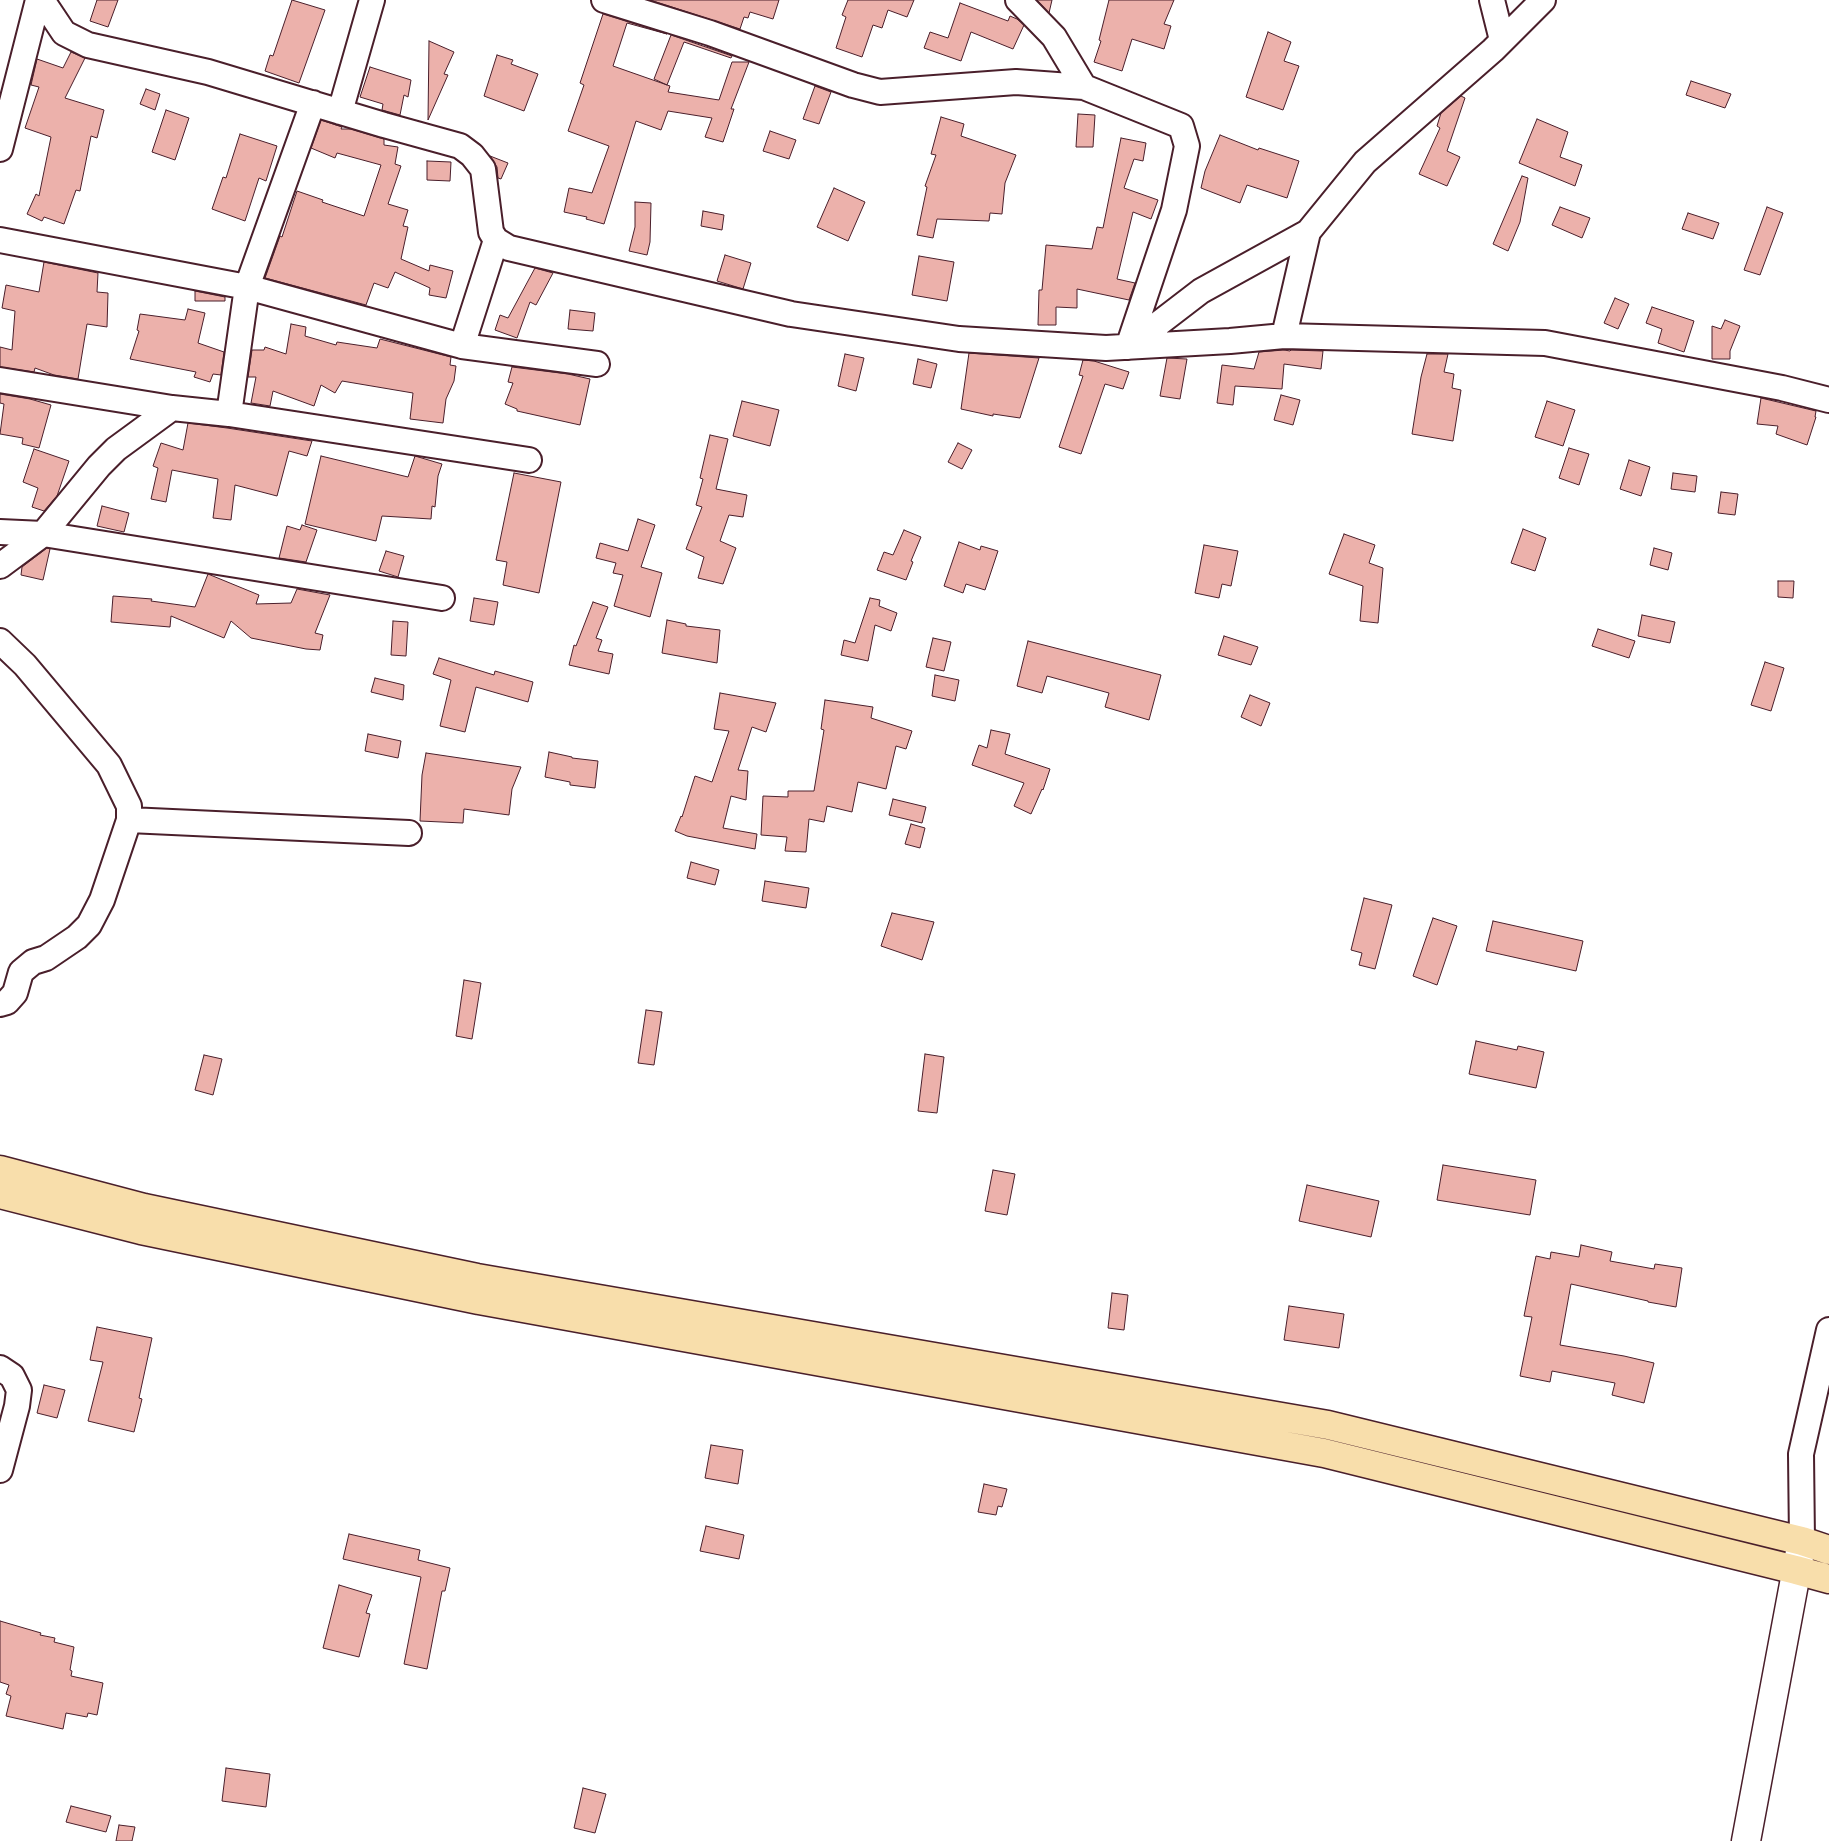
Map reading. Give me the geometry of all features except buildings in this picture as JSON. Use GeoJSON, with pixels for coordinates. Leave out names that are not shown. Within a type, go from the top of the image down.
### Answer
{"type":"FeatureCollection","features":[{"type":"Feature","properties":{"kind":"main road"},"geometry":{"type":"LineString","coordinates":[[0,1170],[144,1208],[477,1278],[1328,1425],[1829,1550]]}},
{"type":"Feature","properties":{"kind":"main road"},"geometry":{"type":"LineString","coordinates":[[0,1194],[140,1230],[479,1300],[1324,1453],[1829,1579]]}},
{"type":"Feature","properties":{"kind":"street"},"geometry":{"type":"LineString","coordinates":[[40,0],[64,33],[88,45],[208,72],[460,146],[472,155],[484,169],[491,232],[496,240],[509,248],[791,314],[959,339],[1106,348],[1284,336],[1545,343],[1782,388],[1829,400]]}},
{"type":"Feature","properties":{"kind":"street"},"geometry":{"type":"LineString","coordinates":[[0,149],[40,0]]}},
{"type":"Feature","properties":{"kind":"street"},"geometry":{"type":"LineString","coordinates":[[340,112],[372,0]]}},
{"type":"Feature","properties":{"kind":"street"},"geometry":{"type":"LineString","coordinates":[[604,0],[710,33],[853,85],[880,92],[1016,82],[1084,87],[1158,115],[1181,126],[1187,146],[1174,210],[1128,347]]}},
{"type":"Feature","properties":{"kind":"street"},"geometry":{"type":"LineString","coordinates":[[1018,0],[1054,37],[1084,87]]}},
{"type":"Feature","properties":{"kind":"street"},"geometry":{"type":"LineString","coordinates":[[1492,0],[1502,40]]}},
{"type":"Feature","properties":{"kind":"street"},"geometry":{"type":"LineString","coordinates":[[1128,347],[1201,291],[1308,232],[1365,162],[1502,40],[1543,0]]}},
{"type":"Feature","properties":{"kind":"street"},"geometry":{"type":"LineString","coordinates":[[229,414],[247,287],[313,103]]}},
{"type":"Feature","properties":{"kind":"street"},"geometry":{"type":"LineString","coordinates":[[1284,336],[1308,232]]}},
{"type":"Feature","properties":{"kind":"street"},"geometry":{"type":"LineString","coordinates":[[0,240],[247,287],[462,346],[597,364]]}},
{"type":"Feature","properties":{"kind":"street"},"geometry":{"type":"LineString","coordinates":[[462,346],[496,240]]}},
{"type":"Feature","properties":{"kind":"street"},"geometry":{"type":"LineString","coordinates":[[0,380],[172,408],[229,414],[529,460]]}},
{"type":"Feature","properties":{"kind":"street"},"geometry":{"type":"LineString","coordinates":[[0,566],[44,534],[116,449],[172,408]]}},
{"type":"Feature","properties":{"kind":"street"},"geometry":{"type":"LineString","coordinates":[[0,532],[44,534],[442,598]]}},
{"type":"Feature","properties":{"kind":"street"},"geometry":{"type":"LineString","coordinates":[[0,641],[25,665],[109,765],[129,806],[129,820],[102,900],[89,925],[77,937],[46,958],[33,962],[21,972],[15,993],[7,1002],[0,1004]]}},
{"type":"Feature","properties":{"kind":"street"},"geometry":{"type":"LineString","coordinates":[[129,820],[409,833]]}},
{"type":"Feature","properties":{"kind":"street"},"geometry":{"type":"LineString","coordinates":[[1746,1841],[1802,1542],[1801,1454],[1829,1330]]}},
{"type":"Feature","properties":{"kind":"street"},"geometry":{"type":"LineString","coordinates":[[0,1368],[12,1376],[19,1390],[17,1406],[0,1470]]}}]}
